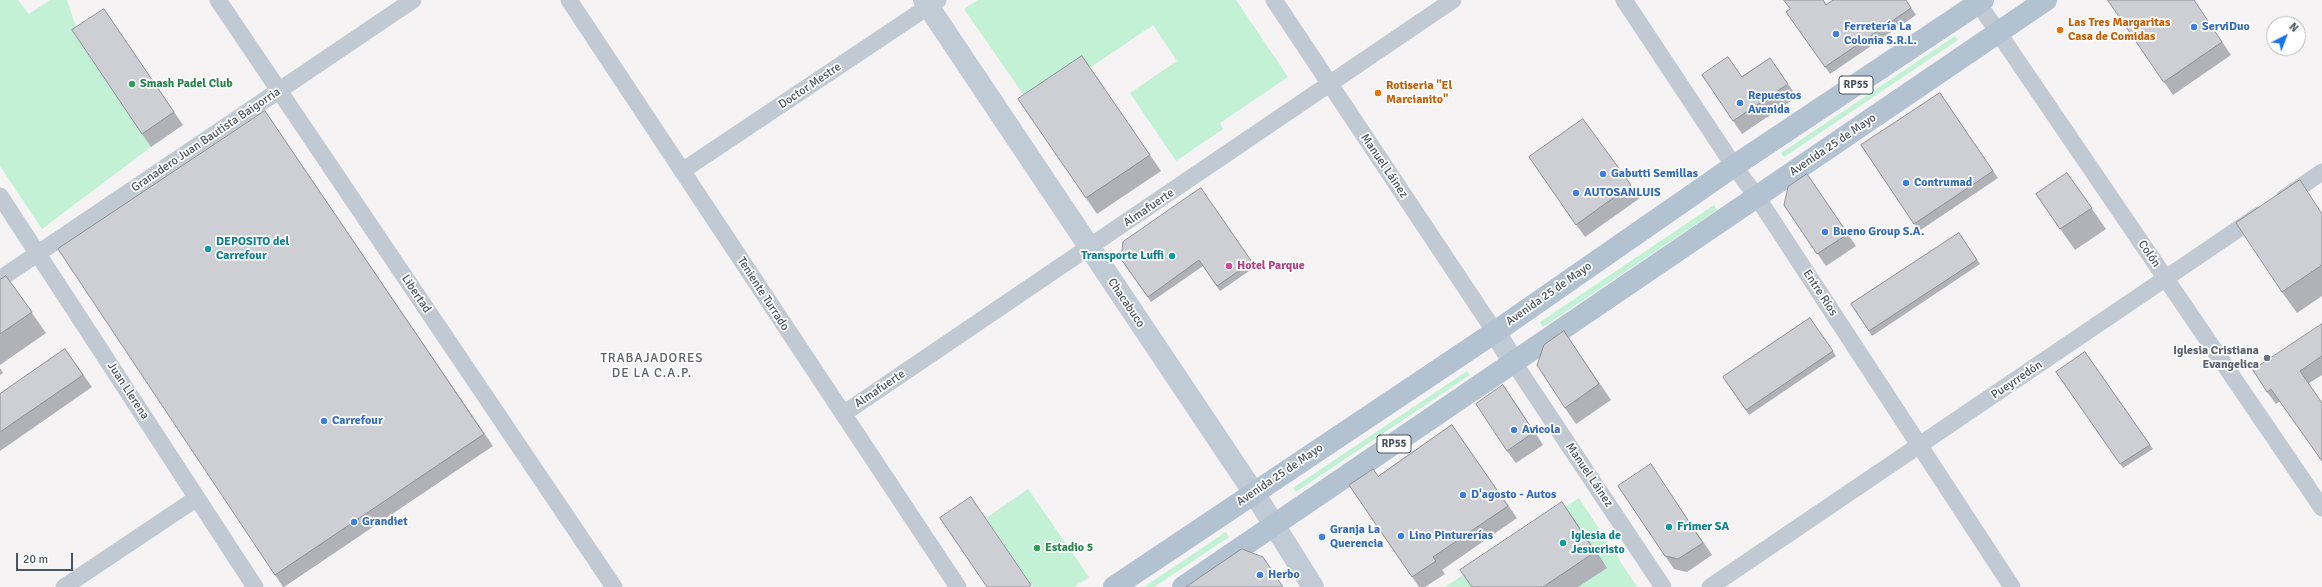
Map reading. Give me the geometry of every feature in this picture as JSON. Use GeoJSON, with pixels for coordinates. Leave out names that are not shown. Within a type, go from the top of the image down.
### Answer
{"type":"FeatureCollection","features":[{"type":"Feature","properties":{"kind":"main road","name":"Avenida 25 de Mayo"},"geometry":{"type":"LineString","coordinates":[[1183,587],[1274,527],[2046,0]]}},
{"type":"Feature","properties":{"kind":"main road","name":"Avenida 25 de Mayo"},"geometry":{"type":"LineString","coordinates":[[1114,587],[1495,332],[1734,166],[1979,1]]}},
{"type":"Feature","properties":{"kind":"main road","name":"Chacabuco"},"geometry":{"type":"LineString","coordinates":[[930,2],[1089,249],[1254,493],[1313,587]]}},
{"type":"Feature","properties":{"kind":"main road"},"geometry":{"type":"LineString","coordinates":[[1495,332],[1514,363]]}},
{"type":"Feature","properties":{"kind":"street","name":"Libertad"},"geometry":{"type":"LineString","coordinates":[[218,0],[614,587]]}},
{"type":"Feature","properties":{"kind":"street","name":"Granadero Juan Bautista Baigorria"},"geometry":{"type":"LineString","coordinates":[[0,279],[413,0]]}},
{"type":"Feature","properties":{"kind":"street","name":"Teniente Turrado"},"geometry":{"type":"LineString","coordinates":[[569,0],[958,587]]}},
{"type":"Feature","properties":{"kind":"street","name":"Manuel Láinez"},"geometry":{"type":"LineString","coordinates":[[1274,0],[1495,332]]}},
{"type":"Feature","properties":{"kind":"street","name":"Almafuerte"},"geometry":{"type":"LineString","coordinates":[[843,414],[1089,249],[1453,0]]}},
{"type":"Feature","properties":{"kind":"street","name":"Entre Ríos"},"geometry":{"type":"LineString","coordinates":[[1624,0],[1734,166],[1757,197],[2012,587]]}},
{"type":"Feature","properties":{"kind":"street","name":"Colón"},"geometry":{"type":"LineString","coordinates":[[1979,1],[1998,33],[2322,508]]}},
{"type":"Feature","properties":{"kind":"street","name":"Doctor Mestre"},"geometry":{"type":"LineString","coordinates":[[682,171],[930,2]]}},
{"type":"Feature","properties":{"kind":"street","name":"Pueyrredón"},"geometry":{"type":"LineString","coordinates":[[1710,587],[2166,280],[2322,172]]}},
{"type":"Feature","properties":{"kind":"street","name":"Juan Llerena"},"geometry":{"type":"LineString","coordinates":[[0,196],[255,587]]}},
{"type":"Feature","properties":{"kind":"street","name":"Manuel Láinez"},"geometry":{"type":"LineString","coordinates":[[1514,363],[1663,587]]}},
{"type":"Feature","properties":{"kind":"street"},"geometry":{"type":"LineString","coordinates":[[64,587],[197,498]]}},
{"type":"Feature","properties":{"kind":"green space"},"geometry":{"type":"Polygon","coordinates":[[[0,0],[18,0],[29,14],[50,0],[67,0],[81,43],[151,147],[42,229],[0,166],[0,0]]]}},
{"type":"Feature","properties":{"kind":"green space"},"geometry":{"type":"Polygon","coordinates":[[[978,0],[1236,0],[1288,77],[1220,123],[1223,129],[1176,161],[1130,93],[1177,61],[1153,25],[1032,107],[964,9],[978,0]]]}},
{"type":"Feature","properties":{"kind":"green space"},"geometry":{"type":"Polygon","coordinates":[[[1955,36],[1958,40],[1784,157],[1781,153],[1955,36]]]}},
{"type":"Feature","properties":{"kind":"green space"},"geometry":{"type":"Polygon","coordinates":[[[1714,205],[1717,210],[1543,327],[1540,322],[1714,205]]]}},
{"type":"Feature","properties":{"kind":"green space"},"geometry":{"type":"Polygon","coordinates":[[[1467,371],[1470,375],[1296,492],[1293,488],[1467,371]]]}},
{"type":"Feature","properties":{"kind":"green space","name":"Estadio 5"},"geometry":{"type":"Polygon","coordinates":[[[1028,489],[1089,577],[1074,587],[1033,587],[986,518],[1028,489]]]}},
{"type":"Feature","properties":{"kind":"green space"},"geometry":{"type":"Polygon","coordinates":[[[1579,498],[1637,587],[1445,587],[1579,498]]]}},
{"type":"Feature","properties":{"kind":"green space"},"geometry":{"type":"Polygon","coordinates":[[[1226,532],[1229,537],[1154,587],[1144,587],[1226,532]]]}},
{"type":"Feature","properties":{"kind":"building"},"geometry":{"type":"Polygon","coordinates":[[[1784,0],[1823,0],[1826,5],[1833,0],[1906,0],[1911,8],[1825,67],[1786,12],[1790,9],[1784,0]]]}},
{"type":"Feature","properties":{"kind":"building"},"geometry":{"type":"Polygon","coordinates":[[[2108,0],[2194,0],[2222,42],[2164,82],[2108,0]]]}},
{"type":"Feature","properties":{"kind":"building","name":"Smash Padel Club"},"geometry":{"type":"Polygon","coordinates":[[[104,9],[174,112],[142,134],[72,30],[104,9]]]}},
{"type":"Feature","properties":{"kind":"building"},"geometry":{"type":"Polygon","coordinates":[[[1082,56],[1150,155],[1086,198],[1018,99],[1082,56]]]}},
{"type":"Feature","properties":{"kind":"building"},"geometry":{"type":"Polygon","coordinates":[[[1728,57],[1742,77],[1770,58],[1788,84],[1733,121],[1702,75],[1728,57]]]}},
{"type":"Feature","properties":{"kind":"building"},"geometry":{"type":"Polygon","coordinates":[[[1940,93],[1993,171],[1914,224],[1861,145],[1940,93]]]}},
{"type":"Feature","properties":{"kind":"building"},"geometry":{"type":"Polygon","coordinates":[[[265,111],[484,434],[275,575],[58,249],[265,111]]]}},
{"type":"Feature","properties":{"kind":"building"},"geometry":{"type":"Polygon","coordinates":[[[1583,119],[1631,185],[1576,225],[1529,157],[1583,119]]]}},
{"type":"Feature","properties":{"kind":"building"},"geometry":{"type":"Polygon","coordinates":[[[2067,173],[2092,208],[2060,229],[2036,194],[2067,173]]]}},
{"type":"Feature","properties":{"kind":"building","name":"Bueno Group S.A."},"geometry":{"type":"Polygon","coordinates":[[[1807,174],[1848,234],[1817,254],[1784,205],[1788,187],[1807,174]]]}},
{"type":"Feature","properties":{"kind":"building"},"geometry":{"type":"Polygon","coordinates":[[[2300,180],[2322,214],[2322,265],[2282,292],[2236,223],[2300,180]]]}},
{"type":"Feature","properties":{"kind":"building","name":"Transporte Luffi"},"geometry":{"type":"Polygon","coordinates":[[[1201,188],[1252,262],[1217,286],[1199,260],[1148,297],[1121,259],[1123,242],[1201,188]]]}},
{"type":"Feature","properties":{"kind":"building"},"geometry":{"type":"Polygon","coordinates":[[[1959,233],[1977,260],[1869,331],[1851,304],[1959,233]]]}},
{"type":"Feature","properties":{"kind":"building"},"geometry":{"type":"Polygon","coordinates":[[[6,276],[32,312],[0,334],[0,280],[6,276]]]}},
{"type":"Feature","properties":{"kind":"building"},"geometry":{"type":"Polygon","coordinates":[[[1810,318],[1833,351],[1746,410],[1723,377],[1810,318]]]}},
{"type":"Feature","properties":{"kind":"building"},"geometry":{"type":"Polygon","coordinates":[[[2322,324],[2322,356],[2300,371],[2322,403],[2322,461],[2271,389],[2267,392],[2253,370],[2322,324]]]}},
{"type":"Feature","properties":{"kind":"building"},"geometry":{"type":"Polygon","coordinates":[[[1564,331],[1599,384],[1565,408],[1537,365],[1544,345],[1564,331]]]}},
{"type":"Feature","properties":{"kind":"building"},"geometry":{"type":"Polygon","coordinates":[[[65,349],[83,375],[0,432],[0,394],[65,349]]]}},
{"type":"Feature","properties":{"kind":"building"},"geometry":{"type":"Polygon","coordinates":[[[2085,352],[2150,445],[2120,464],[2056,372],[2085,352]]]}},
{"type":"Feature","properties":{"kind":"building","name":"Avicola"},"geometry":{"type":"Polygon","coordinates":[[[1503,385],[1534,432],[1507,451],[1476,404],[1503,385]]]}},
{"type":"Feature","properties":{"kind":"building"},"geometry":{"type":"Polygon","coordinates":[[[1452,425],[1508,506],[1433,557],[1436,561],[1412,577],[1349,485],[1373,469],[1378,476],[1452,425]]]}},
{"type":"Feature","properties":{"kind":"building","name":"Frimer SA"},"geometry":{"type":"Polygon","coordinates":[[[1651,464],[1703,543],[1678,559],[1665,556],[1618,486],[1651,464]]]}},
{"type":"Feature","properties":{"kind":"building"},"geometry":{"type":"Polygon","coordinates":[[[971,497],[1031,585],[1029,587],[987,587],[940,518],[971,497]]]}},
{"type":"Feature","properties":{"kind":"building","name":"Iglesia de Jesucristo"},"geometry":{"type":"Polygon","coordinates":[[[1562,502],[1595,552],[1543,587],[1472,587],[1460,570],[1562,502]]]}},
{"type":"Feature","properties":{"kind":"building"},"geometry":{"type":"Polygon","coordinates":[[[1242,549],[1263,557],[1283,587],[1186,587],[1242,549]]]}},
{"type":"Feature","properties":{"kind":"place","name":"ServiDuo"},"geometry":{"type":"Point","coordinates":[2194,27]}},
{"type":"Feature","properties":{"kind":"place","name":"Las Tres Margaritas Casa de Comidas"},"geometry":{"type":"Point","coordinates":[2060,30]}},
{"type":"Feature","properties":{"kind":"place","name":"Ferretería La Colonia S.R.L."},"geometry":{"type":"Point","coordinates":[1836,34]}},
{"type":"Feature","properties":{"kind":"place","name":"Smash Padel Club"},"geometry":{"type":"Point","coordinates":[132,84]}},
{"type":"Feature","properties":{"kind":"place","name":"Rotiseria \"El Marcianito\""},"geometry":{"type":"Point","coordinates":[1378,93]}},
{"type":"Feature","properties":{"kind":"place","name":"Repuestos Avenida"},"geometry":{"type":"Point","coordinates":[1740,103]}},
{"type":"Feature","properties":{"kind":"place","name":"Gabutti Semillas"},"geometry":{"type":"Point","coordinates":[1603,174]}},
{"type":"Feature","properties":{"kind":"place","name":"Contrumad"},"geometry":{"type":"Point","coordinates":[1906,183]}},
{"type":"Feature","properties":{"kind":"place","name":"AUTOSANLUIS"},"geometry":{"type":"Point","coordinates":[1576,193]}},
{"type":"Feature","properties":{"kind":"place","name":"Bueno Group S.A."},"geometry":{"type":"Point","coordinates":[1825,232]}},
{"type":"Feature","properties":{"kind":"place","name":"DEPOSITO del Carrefour"},"geometry":{"type":"Point","coordinates":[208,249]}},
{"type":"Feature","properties":{"kind":"place","name":"Transporte Luffi"},"geometry":{"type":"Point","coordinates":[1172,256]}},
{"type":"Feature","properties":{"kind":"place","name":"Hotel Parque"},"geometry":{"type":"Point","coordinates":[1229,266]}},
{"type":"Feature","properties":{"kind":"place","name":"Iglesia Cristiana Evangelica"},"geometry":{"type":"Point","coordinates":[2267,358]}},
{"type":"Feature","properties":{"kind":"place","name":"Carrefour"},"geometry":{"type":"Point","coordinates":[324,421]}},
{"type":"Feature","properties":{"kind":"place","name":"Avicola"},"geometry":{"type":"Point","coordinates":[1514,430]}},
{"type":"Feature","properties":{"kind":"place","name":"D'agosto - Autos"},"geometry":{"type":"Point","coordinates":[1463,495]}},
{"type":"Feature","properties":{"kind":"place","name":"Grandiet"},"geometry":{"type":"Point","coordinates":[354,522]}},
{"type":"Feature","properties":{"kind":"place","name":"Frimer SA"},"geometry":{"type":"Point","coordinates":[1669,527]}},
{"type":"Feature","properties":{"kind":"place","name":"Lino Pinturerías"},"geometry":{"type":"Point","coordinates":[1401,536]}},
{"type":"Feature","properties":{"kind":"place","name":"Granja La Querencia"},"geometry":{"type":"Point","coordinates":[1322,537]}},
{"type":"Feature","properties":{"kind":"place","name":"Iglesia de Jesucristo"},"geometry":{"type":"Point","coordinates":[1563,543]}},
{"type":"Feature","properties":{"kind":"place","name":"Estadio 5"},"geometry":{"type":"Point","coordinates":[1037,548]}},
{"type":"Feature","properties":{"kind":"place","name":"Herbo"},"geometry":{"type":"Point","coordinates":[1260,575]}},
{"type":"Feature","properties":{"kind":"district","name":"TRABAJADORES DE LA C.A.P."},"geometry":{"type":"Point","coordinates":[652,366]}}]}
